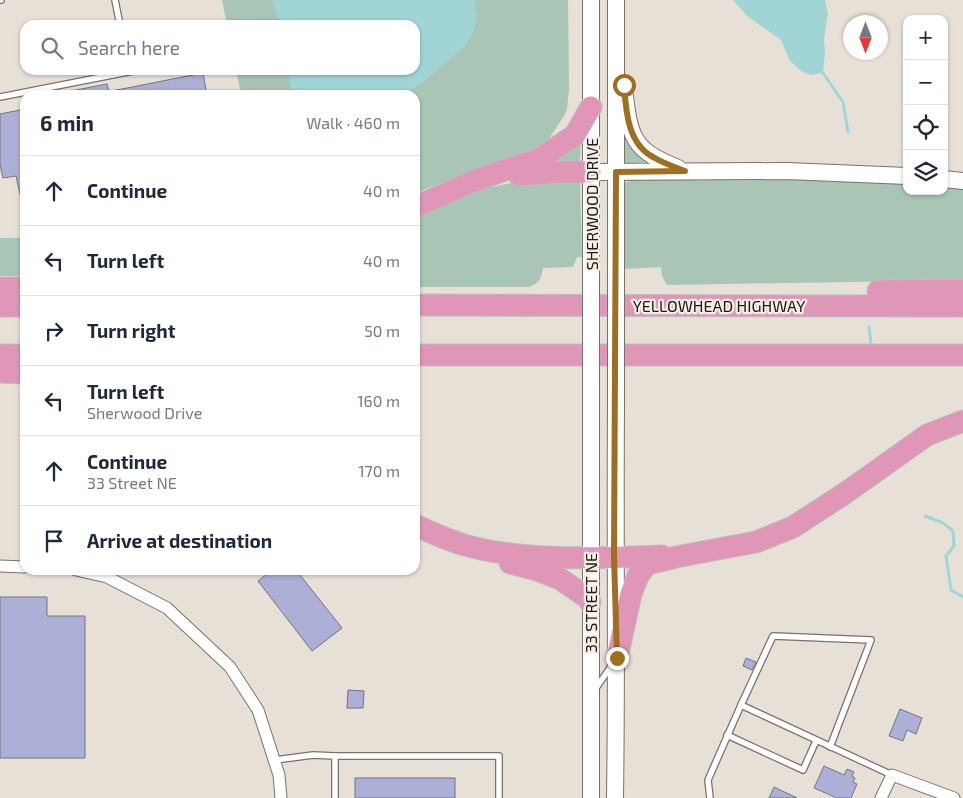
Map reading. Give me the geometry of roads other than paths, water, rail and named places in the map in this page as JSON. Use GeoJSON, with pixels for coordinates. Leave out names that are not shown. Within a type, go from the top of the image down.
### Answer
{"type":"FeatureCollection","features":[{"type":"Feature","properties":{"kind":"highway"},"geometry":{"type":"LineString","coordinates":[[420,205],[474,181],[538,160],[575,136],[591,107]]}},
{"type":"Feature","properties":{"kind":"highway"},"geometry":{"type":"LineString","coordinates":[[474,181],[528,173],[590,172]]}},
{"type":"Feature","properties":{"kind":"highway"},"geometry":{"type":"LineString","coordinates":[[0,288],[20,288]]}},
{"type":"Feature","properties":{"kind":"highway"},"geometry":{"type":"LineString","coordinates":[[838,305],[870,292],[963,290]]}},
{"type":"Feature","properties":{"kind":"highway","name":"YELLOWHEAD HIGHWAY"},"geometry":{"type":"LineString","coordinates":[[420,305],[963,306]]}},
{"type":"Feature","properties":{"kind":"highway"},"geometry":{"type":"LineString","coordinates":[[0,306],[20,306]]}},
{"type":"Feature","properties":{"kind":"highway"},"geometry":{"type":"LineString","coordinates":[[0,355],[20,355]]}},
{"type":"Feature","properties":{"kind":"highway"},"geometry":{"type":"LineString","coordinates":[[420,355],[963,355]]}},
{"type":"Feature","properties":{"kind":"highway"},"geometry":{"type":"LineString","coordinates":[[0,372],[20,373]]}},
{"type":"Feature","properties":{"kind":"highway"},"geometry":{"type":"LineString","coordinates":[[617,658],[626,613],[638,576],[647,564],[756,542],[793,526],[844,494],[927,435],[963,421]]}},
{"type":"Feature","properties":{"kind":"highway"},"geometry":{"type":"LineString","coordinates":[[420,527],[468,546],[526,556],[680,556]]}},
{"type":"Feature","properties":{"kind":"highway"},"geometry":{"type":"LineString","coordinates":[[468,546],[481,555],[537,570],[560,579],[588,598],[590,602]]}},
{"type":"Feature","properties":{"kind":"main road","name":"SHERWOOD DRIVE"},"geometry":{"type":"LineString","coordinates":[[590,408],[591,0]]}},
{"type":"Feature","properties":{"kind":"main road","name":"SHERWOOD DRIVE"},"geometry":{"type":"LineString","coordinates":[[616,0],[616,408]]}},
{"type":"Feature","properties":{"kind":"main road"},"geometry":{"type":"LineString","coordinates":[[616,31],[626,110],[632,134],[639,146],[651,156],[685,171]]}},
{"type":"Feature","properties":{"kind":"main road"},"geometry":{"type":"LineString","coordinates":[[590,172],[787,171],[903,176]]}},
{"type":"Feature","properties":{"kind":"main road"},"geometry":{"type":"LineString","coordinates":[[948,180],[963,181]]}},
{"type":"Feature","properties":{"kind":"main road","name":"33 STREET NE"},"geometry":{"type":"LineString","coordinates":[[590,408],[591,798]]}},
{"type":"Feature","properties":{"kind":"main road","name":"33 STREET NE"},"geometry":{"type":"LineString","coordinates":[[615,798],[617,658],[614,557],[616,408]]}},
{"type":"Feature","properties":{"kind":"street"},"geometry":{"type":"LineString","coordinates":[[0,566],[20,567]]}},
{"type":"Feature","properties":{"kind":"street"},"geometry":{"type":"LineString","coordinates":[[95,575],[107,578],[167,608],[230,667],[258,710],[280,775],[281,798]]}},
{"type":"Feature","properties":{"kind":"street"},"geometry":{"type":"LineString","coordinates":[[882,798],[892,775],[954,798]]}},
{"type":"Feature","properties":{"kind":"lane"},"geometry":{"type":"LineString","coordinates":[[115,0],[119,20]]}},
{"type":"Feature","properties":{"kind":"lane"},"geometry":{"type":"LineString","coordinates":[[35,90],[109,75]]}},
{"type":"Feature","properties":{"kind":"lane"},"geometry":{"type":"LineString","coordinates":[[0,97],[20,93]]}},
{"type":"Feature","properties":{"kind":"lane"},"geometry":{"type":"LineString","coordinates":[[710,798],[708,780],[772,636],[871,640],[830,747]]}},
{"type":"Feature","properties":{"kind":"lane"},"geometry":{"type":"LineString","coordinates":[[590,695],[617,658]]}},
{"type":"Feature","properties":{"kind":"lane"},"geometry":{"type":"LineString","coordinates":[[741,705],[892,775]]}},
{"type":"Feature","properties":{"kind":"lane"},"geometry":{"type":"LineString","coordinates":[[727,735],[803,770],[816,741]]}},
{"type":"Feature","properties":{"kind":"lane"},"geometry":{"type":"LineString","coordinates":[[274,760],[313,755],[499,756],[499,798]]}},
{"type":"Feature","properties":{"kind":"lane"},"geometry":{"type":"LineString","coordinates":[[335,756],[335,798]]}},
{"type":"Feature","properties":{"kind":"water"},"geometry":{"type":"Polygon","coordinates":[[[272,0],[476,0],[475,9],[477,15],[475,27],[467,44],[411,90],[291,90],[289,75],[420,75],[420,20],[278,20],[272,0]]]}},
{"type":"Feature","properties":{"kind":"water"},"geometry":{"type":"Polygon","coordinates":[[[733,0],[825,0],[828,14],[824,39],[823,73],[810,75],[801,71],[790,61],[781,40],[747,16],[733,0]]]}},
{"type":"Feature","properties":{"kind":"waterway"},"geometry":{"type":"LineString","coordinates":[[823,73],[843,102],[848,132]]}},
{"type":"Feature","properties":{"kind":"waterway"},"geometry":{"type":"LineString","coordinates":[[869,327],[871,344]]}},
{"type":"Feature","properties":{"kind":"waterway"},"geometry":{"type":"LineString","coordinates":[[925,516],[943,523],[953,531],[954,546],[946,556],[951,590],[963,597]]}}]}
